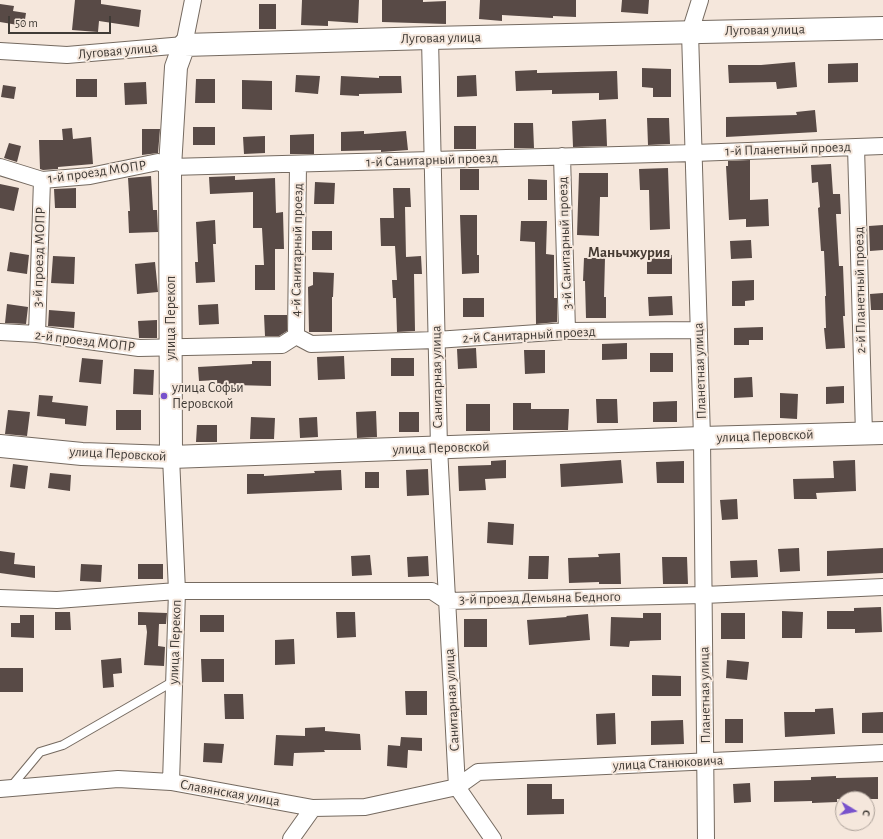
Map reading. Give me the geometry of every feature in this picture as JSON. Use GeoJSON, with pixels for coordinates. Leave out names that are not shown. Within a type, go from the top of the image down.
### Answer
{"type":"FeatureCollection","features":[{"type":"Feature","properties":{"kind":"main road","name":"Луговая улица"},"geometry":{"type":"LineString","coordinates":[[184,45],[883,28]]}},
{"type":"Feature","properties":{"kind":"main road","name":"улица Перекоп"},"geometry":{"type":"LineString","coordinates":[[171,457],[170,167],[176,67],[184,45]]}},
{"type":"Feature","properties":{"kind":"main road","name":"улица Перовской"},"geometry":{"type":"LineString","coordinates":[[0,446],[82,454],[171,457],[873,433]]}},
{"type":"Feature","properties":{"kind":"street","name":"улица Перекоп"},"geometry":{"type":"LineString","coordinates":[[184,45],[193,0]]}},
{"type":"Feature","properties":{"kind":"street","name":"Планетная улица"},"geometry":{"type":"LineString","coordinates":[[700,0],[690,32],[702,438],[706,839]]}},
{"type":"Feature","properties":{"kind":"street","name":"Санитарная улица"},"geometry":{"type":"LineString","coordinates":[[430,38],[439,448],[457,787]]}},
{"type":"Feature","properties":{"kind":"street","name":"Луговая улица"},"geometry":{"type":"LineString","coordinates":[[0,51],[67,55],[184,45]]}},
{"type":"Feature","properties":{"kind":"street","name":"1-й Планетный проезд"},"geometry":{"type":"LineString","coordinates":[[694,153],[883,146]]}},
{"type":"Feature","properties":{"kind":"street","name":"2-й Планетный проезд"},"geometry":{"type":"LineString","coordinates":[[856,147],[873,433]]}},
{"type":"Feature","properties":{"kind":"street","name":"1-й Санитарный проезд"},"geometry":{"type":"LineString","coordinates":[[170,167],[694,153]]}},
{"type":"Feature","properties":{"kind":"street","name":"3-й Санитарный проезд"},"geometry":{"type":"LineString","coordinates":[[562,156],[567,331]]}},
{"type":"Feature","properties":{"kind":"street","name":"1-й проезд МОПР"},"geometry":{"type":"LineString","coordinates":[[0,168],[42,180],[90,176],[158,162],[170,167]]}},
{"type":"Feature","properties":{"kind":"street","name":"4-й Санитарный проезд"},"geometry":{"type":"LineString","coordinates":[[296,336],[298,164]]}},
{"type":"Feature","properties":{"kind":"street","name":"3-й проезд МОПР"},"geometry":{"type":"LineString","coordinates":[[37,334],[42,180]]}},
{"type":"Feature","properties":{"kind":"street","name":"2-й Санитарный проезд"},"geometry":{"type":"LineString","coordinates":[[296,336],[311,344],[436,340],[567,331],[699,330]]}},
{"type":"Feature","properties":{"kind":"street","name":"2-й проезд МОПР"},"geometry":{"type":"LineString","coordinates":[[0,332],[37,334],[139,348],[171,348]]}},
{"type":"Feature","properties":{"kind":"street"},"geometry":{"type":"LineString","coordinates":[[171,348],[282,345],[296,336]]}},
{"type":"Feature","properties":{"kind":"street","name":"улица Перекоп"},"geometry":{"type":"LineString","coordinates":[[171,457],[177,591],[171,782]]}},
{"type":"Feature","properties":{"kind":"street","name":"3-й проезд Демьяна Бедного"},"geometry":{"type":"LineString","coordinates":[[0,598],[57,600],[177,591],[432,591],[447,601],[704,595],[883,587]]}},
{"type":"Feature","properties":{"kind":"street","name":"улица Станюковича"},"geometry":{"type":"LineString","coordinates":[[457,787],[478,772],[883,753]]}},
{"type":"Feature","properties":{"kind":"street","name":"Славянская улица"},"geometry":{"type":"LineString","coordinates":[[5,789],[118,779],[171,782],[313,808],[365,808],[457,787]]}},
{"type":"Feature","properties":{"kind":"street"},"geometry":{"type":"LineString","coordinates":[[457,787],[493,839]]}},
{"type":"Feature","properties":{"kind":"street"},"geometry":{"type":"LineString","coordinates":[[291,839],[313,808]]}},
{"type":"Feature","properties":{"kind":"lane"},"geometry":{"type":"LineString","coordinates":[[5,789],[40,752],[62,745],[174,681]]}},
{"type":"Feature","properties":{"kind":"building"},"geometry":{"type":"Polygon","coordinates":[[[75,0],[101,0],[101,4],[141,10],[139,27],[99,21],[98,32],[72,30],[75,0]]]}},
{"type":"Feature","properties":{"kind":"building"},"geometry":{"type":"Polygon","coordinates":[[[302,0],[359,0],[358,23],[328,21],[328,26],[301,25],[302,0]]]}},
{"type":"Feature","properties":{"kind":"building"},"geometry":{"type":"Polygon","coordinates":[[[382,0],[423,0],[423,2],[446,1],[446,24],[382,22],[382,0]]]}},
{"type":"Feature","properties":{"kind":"building"},"geometry":{"type":"Polygon","coordinates":[[[480,0],[576,0],[576,17],[553,16],[553,18],[502,15],[502,21],[479,19],[480,0]]]}},
{"type":"Feature","properties":{"kind":"building"},"geometry":{"type":"Polygon","coordinates":[[[622,0],[649,0],[648,14],[621,12],[622,0]]]}},
{"type":"Feature","properties":{"kind":"building"},"geometry":{"type":"Polygon","coordinates":[[[0,4],[14,6],[13,11],[26,13],[24,26],[0,22],[0,4]]]}},
{"type":"Feature","properties":{"kind":"building"},"geometry":{"type":"Polygon","coordinates":[[[259,4],[276,4],[276,29],[259,29],[259,4]]]}},
{"type":"Feature","properties":{"kind":"building"},"geometry":{"type":"Polygon","coordinates":[[[795,62],[797,87],[777,89],[776,82],[729,83],[728,65],[761,65],[795,62]]]}},
{"type":"Feature","properties":{"kind":"building"},"geometry":{"type":"Polygon","coordinates":[[[858,63],[858,82],[828,83],[828,64],[858,63]]]}},
{"type":"Feature","properties":{"kind":"building"},"geometry":{"type":"Polygon","coordinates":[[[642,68],[671,69],[671,97],[653,97],[653,88],[642,87],[642,68]]]}},
{"type":"Feature","properties":{"kind":"building"},"geometry":{"type":"Polygon","coordinates":[[[537,70],[537,73],[617,71],[618,99],[599,100],[599,93],[552,94],[552,90],[516,91],[515,71],[537,70]]]}},
{"type":"Feature","properties":{"kind":"building"},"geometry":{"type":"Polygon","coordinates":[[[296,75],[320,76],[318,94],[295,92],[296,75]]]}},
{"type":"Feature","properties":{"kind":"building"},"geometry":{"type":"Polygon","coordinates":[[[476,75],[477,96],[457,97],[457,76],[476,75]]]}},
{"type":"Feature","properties":{"kind":"building"},"geometry":{"type":"Polygon","coordinates":[[[341,76],[379,78],[379,76],[401,76],[402,93],[359,94],[359,96],[340,95],[341,76]]]}},
{"type":"Feature","properties":{"kind":"building"},"geometry":{"type":"Polygon","coordinates":[[[76,79],[97,79],[97,97],[76,97],[76,79]]]}},
{"type":"Feature","properties":{"kind":"building"},"geometry":{"type":"Polygon","coordinates":[[[196,79],[215,79],[215,103],[195,103],[196,79]]]}},
{"type":"Feature","properties":{"kind":"building"},"geometry":{"type":"Polygon","coordinates":[[[242,80],[272,81],[272,110],[242,109],[242,80]]]}},
{"type":"Feature","properties":{"kind":"building"},"geometry":{"type":"Polygon","coordinates":[[[146,82],[147,104],[125,105],[124,83],[146,82]]]}},
{"type":"Feature","properties":{"kind":"building"},"geometry":{"type":"Polygon","coordinates":[[[3,85],[16,87],[14,99],[1,97],[3,85]]]}},
{"type":"Feature","properties":{"kind":"building"},"geometry":{"type":"Polygon","coordinates":[[[815,110],[817,132],[726,137],[726,117],[797,115],[796,112],[815,110]]]}},
{"type":"Feature","properties":{"kind":"building"},"geometry":{"type":"Polygon","coordinates":[[[647,118],[669,118],[670,144],[648,145],[647,118]]]}},
{"type":"Feature","properties":{"kind":"building"},"geometry":{"type":"Polygon","coordinates":[[[606,119],[607,146],[573,147],[572,121],[606,119]]]}},
{"type":"Feature","properties":{"kind":"building"},"geometry":{"type":"Polygon","coordinates":[[[514,123],[533,123],[534,148],[514,148],[514,123]]]}},
{"type":"Feature","properties":{"kind":"building"},"geometry":{"type":"Polygon","coordinates":[[[454,126],[476,126],[476,149],[454,149],[454,126]]]}},
{"type":"Feature","properties":{"kind":"building"},"geometry":{"type":"Polygon","coordinates":[[[193,127],[215,127],[215,145],[193,145],[193,127]]]}},
{"type":"Feature","properties":{"kind":"building"},"geometry":{"type":"Polygon","coordinates":[[[72,128],[73,139],[91,137],[93,164],[58,167],[58,169],[40,169],[39,140],[63,140],[62,129],[72,128]]]}},
{"type":"Feature","properties":{"kind":"building"},"geometry":{"type":"Polygon","coordinates":[[[142,129],[160,129],[158,153],[142,155],[142,129]]]}},
{"type":"Feature","properties":{"kind":"building"},"geometry":{"type":"Polygon","coordinates":[[[364,131],[364,134],[406,131],[408,150],[381,152],[381,150],[341,151],[341,132],[364,131]]]}},
{"type":"Feature","properties":{"kind":"building"},"geometry":{"type":"Polygon","coordinates":[[[314,134],[314,154],[290,154],[290,135],[314,134]]]}},
{"type":"Feature","properties":{"kind":"building"},"geometry":{"type":"Polygon","coordinates":[[[265,136],[265,153],[244,154],[243,137],[265,136]]]}},
{"type":"Feature","properties":{"kind":"building"},"geometry":{"type":"Polygon","coordinates":[[[9,143],[21,146],[17,162],[4,158],[9,143]]]}},
{"type":"Feature","properties":{"kind":"building"},"geometry":{"type":"Polygon","coordinates":[[[750,160],[750,200],[768,199],[769,226],[746,227],[746,219],[729,220],[726,166],[728,166],[728,161],[750,160]]]}},
{"type":"Feature","properties":{"kind":"building"},"geometry":{"type":"Polygon","coordinates":[[[831,164],[833,194],[840,194],[841,214],[836,214],[839,266],[843,266],[845,316],[843,316],[845,348],[826,349],[824,328],[826,328],[826,296],[824,251],[821,251],[818,182],[812,183],[811,165],[831,164]]]}},
{"type":"Feature","properties":{"kind":"building"},"geometry":{"type":"Polygon","coordinates":[[[668,168],[670,229],[650,230],[649,190],[640,190],[639,169],[668,168]]]}},
{"type":"Feature","properties":{"kind":"building"},"geometry":{"type":"Polygon","coordinates":[[[460,169],[479,169],[479,190],[460,190],[460,169]]]}},
{"type":"Feature","properties":{"kind":"building"},"geometry":{"type":"Polygon","coordinates":[[[579,173],[608,173],[608,197],[600,197],[599,236],[577,235],[579,173]]]}},
{"type":"Feature","properties":{"kind":"building"},"geometry":{"type":"Polygon","coordinates":[[[151,176],[153,210],[157,210],[158,232],[129,233],[128,211],[130,211],[128,178],[151,176]]]}},
{"type":"Feature","properties":{"kind":"building"},"geometry":{"type":"Polygon","coordinates":[[[235,176],[235,180],[275,178],[276,213],[283,212],[284,249],[275,249],[275,290],[255,290],[255,265],[264,265],[262,228],[253,228],[253,192],[210,194],[209,177],[235,176]]]}},
{"type":"Feature","properties":{"kind":"building"},"geometry":{"type":"Polygon","coordinates":[[[528,179],[547,180],[547,200],[528,200],[528,179]]]}},
{"type":"Feature","properties":{"kind":"building"},"geometry":{"type":"Polygon","coordinates":[[[315,182],[335,183],[334,204],[314,204],[315,182]]]}},
{"type":"Feature","properties":{"kind":"building"},"geometry":{"type":"Polygon","coordinates":[[[0,184],[19,188],[14,211],[0,208],[0,184]]]}},
{"type":"Feature","properties":{"kind":"building"},"geometry":{"type":"Polygon","coordinates":[[[76,188],[76,208],[55,208],[54,189],[76,188]]]}},
{"type":"Feature","properties":{"kind":"building"},"geometry":{"type":"Polygon","coordinates":[[[393,188],[410,188],[411,207],[405,207],[406,257],[421,256],[422,274],[414,274],[415,331],[397,332],[396,298],[393,298],[392,280],[397,280],[395,246],[381,246],[380,218],[394,218],[393,188]]]}},
{"type":"Feature","properties":{"kind":"building"},"geometry":{"type":"Polygon","coordinates":[[[460,215],[477,215],[477,255],[479,255],[479,273],[462,274],[460,215]]]}},
{"type":"Feature","properties":{"kind":"building"},"geometry":{"type":"Polygon","coordinates":[[[215,220],[216,244],[213,244],[215,282],[196,283],[195,262],[198,262],[196,222],[215,220]]]}},
{"type":"Feature","properties":{"kind":"building"},"geometry":{"type":"Polygon","coordinates":[[[521,221],[547,221],[546,254],[554,255],[554,298],[557,298],[557,322],[536,324],[535,242],[520,241],[521,221]]]}},
{"type":"Feature","properties":{"kind":"building"},"geometry":{"type":"Polygon","coordinates":[[[883,225],[883,250],[870,251],[869,226],[883,225]]]}},
{"type":"Feature","properties":{"kind":"building"},"geometry":{"type":"Polygon","coordinates":[[[312,231],[332,231],[332,250],[312,250],[312,231]]]}},
{"type":"Feature","properties":{"kind":"building"},"geometry":{"type":"Polygon","coordinates":[[[751,240],[752,258],[731,259],[730,241],[751,240]]]}},
{"type":"Feature","properties":{"kind":"building"},"geometry":{"type":"Polygon","coordinates":[[[10,252],[29,255],[27,274],[7,271],[10,252]]]}},
{"type":"Feature","properties":{"kind":"building"},"geometry":{"type":"Polygon","coordinates":[[[647,255],[672,255],[672,274],[647,274],[647,255]]]}},
{"type":"Feature","properties":{"kind":"building"},"geometry":{"type":"Polygon","coordinates":[[[53,256],[75,257],[74,284],[51,283],[53,256]]]}},
{"type":"Feature","properties":{"kind":"building"},"geometry":{"type":"Polygon","coordinates":[[[584,258],[605,258],[604,297],[606,297],[606,318],[586,318],[585,281],[583,281],[584,258]]]}},
{"type":"Feature","properties":{"kind":"building"},"geometry":{"type":"Polygon","coordinates":[[[155,262],[158,292],[137,294],[135,264],[155,262]]]}},
{"type":"Feature","properties":{"kind":"building"},"geometry":{"type":"Polygon","coordinates":[[[313,272],[334,273],[332,332],[309,332],[308,287],[313,285],[313,272]]]}},
{"type":"Feature","properties":{"kind":"building"},"geometry":{"type":"Polygon","coordinates":[[[754,280],[754,300],[745,301],[745,306],[732,306],[732,281],[754,280]]]}},
{"type":"Feature","properties":{"kind":"building"},"geometry":{"type":"Polygon","coordinates":[[[883,293],[883,310],[871,310],[870,294],[883,293]]]}},
{"type":"Feature","properties":{"kind":"building"},"geometry":{"type":"Polygon","coordinates":[[[672,296],[673,315],[649,316],[648,297],[672,296]]]}},
{"type":"Feature","properties":{"kind":"building"},"geometry":{"type":"Polygon","coordinates":[[[463,298],[484,298],[484,317],[463,317],[463,298]]]}},
{"type":"Feature","properties":{"kind":"building"},"geometry":{"type":"Polygon","coordinates":[[[7,304],[28,307],[26,324],[5,323],[7,304]]]}},
{"type":"Feature","properties":{"kind":"building"},"geometry":{"type":"Polygon","coordinates":[[[218,304],[219,324],[199,325],[198,305],[218,304]]]}},
{"type":"Feature","properties":{"kind":"building"},"geometry":{"type":"Polygon","coordinates":[[[49,310],[75,312],[74,328],[48,326],[49,310]]]}},
{"type":"Feature","properties":{"kind":"building"},"geometry":{"type":"Polygon","coordinates":[[[264,315],[287,315],[287,331],[279,336],[265,336],[264,315]]]}},
{"type":"Feature","properties":{"kind":"building"},"geometry":{"type":"Polygon","coordinates":[[[157,320],[157,338],[139,338],[138,321],[157,320]]]}},
{"type":"Feature","properties":{"kind":"building"},"geometry":{"type":"Polygon","coordinates":[[[763,327],[763,340],[749,340],[749,345],[734,345],[734,328],[763,327]]]}},
{"type":"Feature","properties":{"kind":"building"},"geometry":{"type":"Polygon","coordinates":[[[627,343],[627,359],[602,360],[602,344],[627,343]]]}},
{"type":"Feature","properties":{"kind":"building"},"geometry":{"type":"Polygon","coordinates":[[[476,348],[477,368],[458,369],[457,349],[476,348]]]}},
{"type":"Feature","properties":{"kind":"building"},"geometry":{"type":"Polygon","coordinates":[[[524,350],[545,350],[545,373],[525,374],[524,350]]]}},
{"type":"Feature","properties":{"kind":"building"},"geometry":{"type":"Polygon","coordinates":[[[650,353],[673,353],[673,372],[650,372],[650,353]]]}},
{"type":"Feature","properties":{"kind":"building"},"geometry":{"type":"Polygon","coordinates":[[[344,356],[345,379],[318,380],[317,357],[344,356]]]}},
{"type":"Feature","properties":{"kind":"building"},"geometry":{"type":"Polygon","coordinates":[[[82,358],[103,360],[101,384],[79,382],[82,358]]]}},
{"type":"Feature","properties":{"kind":"building"},"geometry":{"type":"Polygon","coordinates":[[[391,358],[414,358],[414,376],[391,376],[391,358]]]}},
{"type":"Feature","properties":{"kind":"building"},"geometry":{"type":"Polygon","coordinates":[[[252,361],[271,361],[271,386],[235,385],[235,390],[218,391],[217,380],[199,381],[198,367],[252,364],[252,361]]]}},
{"type":"Feature","properties":{"kind":"building"},"geometry":{"type":"Polygon","coordinates":[[[134,369],[154,370],[153,395],[133,394],[134,369]]]}},
{"type":"Feature","properties":{"kind":"building"},"geometry":{"type":"Polygon","coordinates":[[[752,377],[753,397],[734,398],[734,378],[752,377]]]}},
{"type":"Feature","properties":{"kind":"building"},"geometry":{"type":"Polygon","coordinates":[[[844,386],[844,403],[826,404],[826,387],[844,386]]]}},
{"type":"Feature","properties":{"kind":"building"},"geometry":{"type":"Polygon","coordinates":[[[780,393],[798,394],[797,419],[780,418],[780,393]]]}},
{"type":"Feature","properties":{"kind":"building"},"geometry":{"type":"Polygon","coordinates":[[[39,395],[53,396],[52,402],[88,406],[86,426],[65,424],[65,419],[37,416],[39,395]]]}},
{"type":"Feature","properties":{"kind":"building"},"geometry":{"type":"Polygon","coordinates":[[[596,399],[617,399],[618,423],[597,423],[596,399]]]}},
{"type":"Feature","properties":{"kind":"building"},"geometry":{"type":"Polygon","coordinates":[[[677,401],[677,422],[653,422],[653,402],[677,401]]]}},
{"type":"Feature","properties":{"kind":"building"},"geometry":{"type":"Polygon","coordinates":[[[513,403],[531,403],[531,409],[569,409],[568,430],[513,430],[513,403]]]}},
{"type":"Feature","properties":{"kind":"building"},"geometry":{"type":"Polygon","coordinates":[[[466,404],[490,404],[490,431],[466,431],[466,404]]]}},
{"type":"Feature","properties":{"kind":"building"},"geometry":{"type":"Polygon","coordinates":[[[8,410],[30,412],[27,436],[5,434],[8,410]]]}},
{"type":"Feature","properties":{"kind":"building"},"geometry":{"type":"Polygon","coordinates":[[[116,410],[141,410],[141,430],[116,430],[116,410]]]}},
{"type":"Feature","properties":{"kind":"building"},"geometry":{"type":"Polygon","coordinates":[[[376,411],[377,437],[357,438],[356,412],[376,411]]]}},
{"type":"Feature","properties":{"kind":"building"},"geometry":{"type":"Polygon","coordinates":[[[399,412],[419,412],[419,432],[399,432],[399,412]]]}},
{"type":"Feature","properties":{"kind":"building"},"geometry":{"type":"Polygon","coordinates":[[[251,417],[275,418],[274,439],[250,439],[251,417]]]}},
{"type":"Feature","properties":{"kind":"building"},"geometry":{"type":"Polygon","coordinates":[[[317,417],[318,437],[300,438],[299,418],[317,417]]]}},
{"type":"Feature","properties":{"kind":"building"},"geometry":{"type":"Polygon","coordinates":[[[197,425],[217,425],[217,442],[196,442],[197,425]]]}},
{"type":"Feature","properties":{"kind":"building"},"geometry":{"type":"Polygon","coordinates":[[[506,460],[506,478],[485,479],[486,490],[459,491],[458,466],[491,465],[491,461],[506,460]]]}},
{"type":"Feature","properties":{"kind":"building"},"geometry":{"type":"Polygon","coordinates":[[[621,460],[623,483],[561,487],[560,464],[621,460]]]}},
{"type":"Feature","properties":{"kind":"building"},"geometry":{"type":"Polygon","coordinates":[[[855,460],[856,491],[816,493],[817,499],[794,499],[793,479],[834,478],[833,461],[855,460]]]}},
{"type":"Feature","properties":{"kind":"building"},"geometry":{"type":"Polygon","coordinates":[[[684,461],[684,483],[657,483],[656,462],[684,461]]]}},
{"type":"Feature","properties":{"kind":"building"},"geometry":{"type":"Polygon","coordinates":[[[13,464],[28,466],[25,489],[10,487],[13,464]]]}},
{"type":"Feature","properties":{"kind":"building"},"geometry":{"type":"Polygon","coordinates":[[[428,469],[429,495],[407,496],[406,470],[428,469]]]}},
{"type":"Feature","properties":{"kind":"building"},"geometry":{"type":"Polygon","coordinates":[[[341,470],[342,490],[247,494],[247,474],[264,474],[264,476],[341,470]]]}},
{"type":"Feature","properties":{"kind":"building"},"geometry":{"type":"Polygon","coordinates":[[[365,472],[379,472],[379,488],[365,488],[365,472]]]}},
{"type":"Feature","properties":{"kind":"building"},"geometry":{"type":"Polygon","coordinates":[[[50,473],[71,475],[70,491],[48,488],[50,473]]]}},
{"type":"Feature","properties":{"kind":"building"},"geometry":{"type":"Polygon","coordinates":[[[737,499],[738,519],[722,520],[720,500],[737,499]]]}},
{"type":"Feature","properties":{"kind":"building"},"geometry":{"type":"Polygon","coordinates":[[[488,522],[514,524],[513,545],[487,543],[488,522]]]}},
{"type":"Feature","properties":{"kind":"building"},"geometry":{"type":"Polygon","coordinates":[[[799,548],[800,571],[780,572],[778,549],[799,548]]]}},
{"type":"Feature","properties":{"kind":"building"},"geometry":{"type":"Polygon","coordinates":[[[883,548],[883,573],[827,576],[827,551],[883,548]]]}},
{"type":"Feature","properties":{"kind":"building"},"geometry":{"type":"Polygon","coordinates":[[[0,551],[15,553],[14,564],[35,566],[35,578],[0,573],[0,551]]]}},
{"type":"Feature","properties":{"kind":"building"},"geometry":{"type":"Polygon","coordinates":[[[620,553],[621,584],[599,584],[599,582],[569,583],[568,558],[599,557],[598,554],[620,553]]]}},
{"type":"Feature","properties":{"kind":"building"},"geometry":{"type":"Polygon","coordinates":[[[370,555],[372,575],[352,576],[351,556],[370,555]]]}},
{"type":"Feature","properties":{"kind":"building"},"geometry":{"type":"Polygon","coordinates":[[[428,556],[429,576],[408,577],[407,557],[428,556]]]}},
{"type":"Feature","properties":{"kind":"building"},"geometry":{"type":"Polygon","coordinates":[[[529,556],[549,556],[548,579],[528,579],[529,556]]]}},
{"type":"Feature","properties":{"kind":"building"},"geometry":{"type":"Polygon","coordinates":[[[662,557],[687,557],[688,584],[663,584],[662,557]]]}},
{"type":"Feature","properties":{"kind":"building"},"geometry":{"type":"Polygon","coordinates":[[[757,560],[758,577],[731,578],[730,561],[757,560]]]}},
{"type":"Feature","properties":{"kind":"building"},"geometry":{"type":"Polygon","coordinates":[[[81,564],[102,565],[101,582],[80,581],[81,564]]]}},
{"type":"Feature","properties":{"kind":"building"},"geometry":{"type":"Polygon","coordinates":[[[138,564],[163,564],[163,579],[138,579],[138,564]]]}},
{"type":"Feature","properties":{"kind":"building"},"geometry":{"type":"Polygon","coordinates":[[[881,607],[882,632],[855,633],[855,629],[827,629],[827,611],[854,611],[854,608],[881,607]]]}},
{"type":"Feature","properties":{"kind":"building"},"geometry":{"type":"Polygon","coordinates":[[[782,611],[803,612],[802,638],[782,638],[782,611]]]}},
{"type":"Feature","properties":{"kind":"building"},"geometry":{"type":"Polygon","coordinates":[[[55,612],[70,612],[71,630],[55,630],[55,612]]]}},
{"type":"Feature","properties":{"kind":"building"},"geometry":{"type":"Polygon","coordinates":[[[138,612],[167,613],[166,624],[159,624],[158,646],[165,647],[164,666],[144,665],[147,632],[146,625],[138,625],[138,612]]]}},
{"type":"Feature","properties":{"kind":"building"},"geometry":{"type":"Polygon","coordinates":[[[336,612],[355,612],[356,637],[337,638],[336,612]]]}},
{"type":"Feature","properties":{"kind":"building"},"geometry":{"type":"Polygon","coordinates":[[[643,613],[661,613],[661,640],[630,641],[629,647],[610,646],[611,617],[643,618],[643,613]]]}},
{"type":"Feature","properties":{"kind":"building"},"geometry":{"type":"Polygon","coordinates":[[[721,613],[745,613],[745,639],[721,639],[721,613]]]}},
{"type":"Feature","properties":{"kind":"building"},"geometry":{"type":"Polygon","coordinates":[[[588,614],[590,640],[529,645],[527,620],[588,614]]]}},
{"type":"Feature","properties":{"kind":"building"},"geometry":{"type":"Polygon","coordinates":[[[20,615],[34,615],[34,638],[11,637],[11,623],[20,623],[20,615]]]}},
{"type":"Feature","properties":{"kind":"building"},"geometry":{"type":"Polygon","coordinates":[[[200,615],[224,615],[224,632],[200,632],[200,615]]]}},
{"type":"Feature","properties":{"kind":"building"},"geometry":{"type":"Polygon","coordinates":[[[464,619],[487,619],[487,647],[464,647],[464,619]]]}},
{"type":"Feature","properties":{"kind":"building"},"geometry":{"type":"Polygon","coordinates":[[[294,639],[295,664],[275,665],[275,640],[294,639]]]}},
{"type":"Feature","properties":{"kind":"building"},"geometry":{"type":"Polygon","coordinates":[[[121,658],[122,673],[113,674],[114,687],[103,688],[101,660],[121,658]]]}},
{"type":"Feature","properties":{"kind":"building"},"geometry":{"type":"Polygon","coordinates":[[[201,659],[224,659],[224,682],[202,682],[201,659]]]}},
{"type":"Feature","properties":{"kind":"building"},"geometry":{"type":"Polygon","coordinates":[[[727,660],[749,662],[747,680],[726,678],[727,660]]]}},
{"type":"Feature","properties":{"kind":"building"},"geometry":{"type":"Polygon","coordinates":[[[0,668],[23,668],[23,692],[0,692],[0,668]]]}},
{"type":"Feature","properties":{"kind":"building"},"geometry":{"type":"Polygon","coordinates":[[[652,675],[681,676],[681,696],[652,696],[652,675]]]}},
{"type":"Feature","properties":{"kind":"building"},"geometry":{"type":"Polygon","coordinates":[[[405,691],[427,691],[427,715],[406,715],[405,691]]]}},
{"type":"Feature","properties":{"kind":"building"},"geometry":{"type":"Polygon","coordinates":[[[224,694],[243,694],[244,719],[225,719],[224,694]]]}},
{"type":"Feature","properties":{"kind":"building"},"geometry":{"type":"Polygon","coordinates":[[[833,708],[835,734],[785,737],[784,712],[815,712],[815,709],[833,708]]]}},
{"type":"Feature","properties":{"kind":"building"},"geometry":{"type":"Polygon","coordinates":[[[883,712],[883,733],[862,733],[862,713],[883,712]]]}},
{"type":"Feature","properties":{"kind":"building"},"geometry":{"type":"Polygon","coordinates":[[[615,713],[616,744],[597,745],[596,714],[615,713]]]}},
{"type":"Feature","properties":{"kind":"building"},"geometry":{"type":"Polygon","coordinates":[[[725,719],[743,719],[743,743],[725,743],[725,719]]]}},
{"type":"Feature","properties":{"kind":"building"},"geometry":{"type":"Polygon","coordinates":[[[683,720],[684,744],[651,745],[651,721],[683,720]]]}},
{"type":"Feature","properties":{"kind":"building"},"geometry":{"type":"Polygon","coordinates":[[[325,727],[325,731],[360,734],[361,750],[324,750],[325,752],[294,753],[293,766],[274,765],[276,735],[305,736],[305,728],[325,727]]]}},
{"type":"Feature","properties":{"kind":"building"},"geometry":{"type":"Polygon","coordinates":[[[401,737],[422,738],[422,751],[408,750],[407,768],[387,766],[388,745],[400,746],[401,737]]]}},
{"type":"Feature","properties":{"kind":"building"},"geometry":{"type":"Polygon","coordinates":[[[204,743],[224,744],[222,763],[203,762],[204,743]]]}},
{"type":"Feature","properties":{"kind":"building"},"geometry":{"type":"Polygon","coordinates":[[[811,777],[878,777],[878,799],[875,799],[875,791],[835,791],[835,802],[774,802],[774,781],[811,780],[811,777]]]}},
{"type":"Feature","properties":{"kind":"building"},"geometry":{"type":"Polygon","coordinates":[[[750,783],[751,802],[734,803],[733,784],[750,783]]]}},
{"type":"Feature","properties":{"kind":"building"},"geometry":{"type":"Polygon","coordinates":[[[527,784],[552,784],[552,799],[564,799],[564,814],[527,815],[527,784]]]}},
{"type":"Feature","properties":{"kind":"place","name":"улица Софьи Перовской"},"geometry":{"type":"Point","coordinates":[164,396]}},
{"type":"Feature","properties":{"kind":"district","name":"Маньчжурия"},"geometry":{"type":"Point","coordinates":[629,252]}}]}
